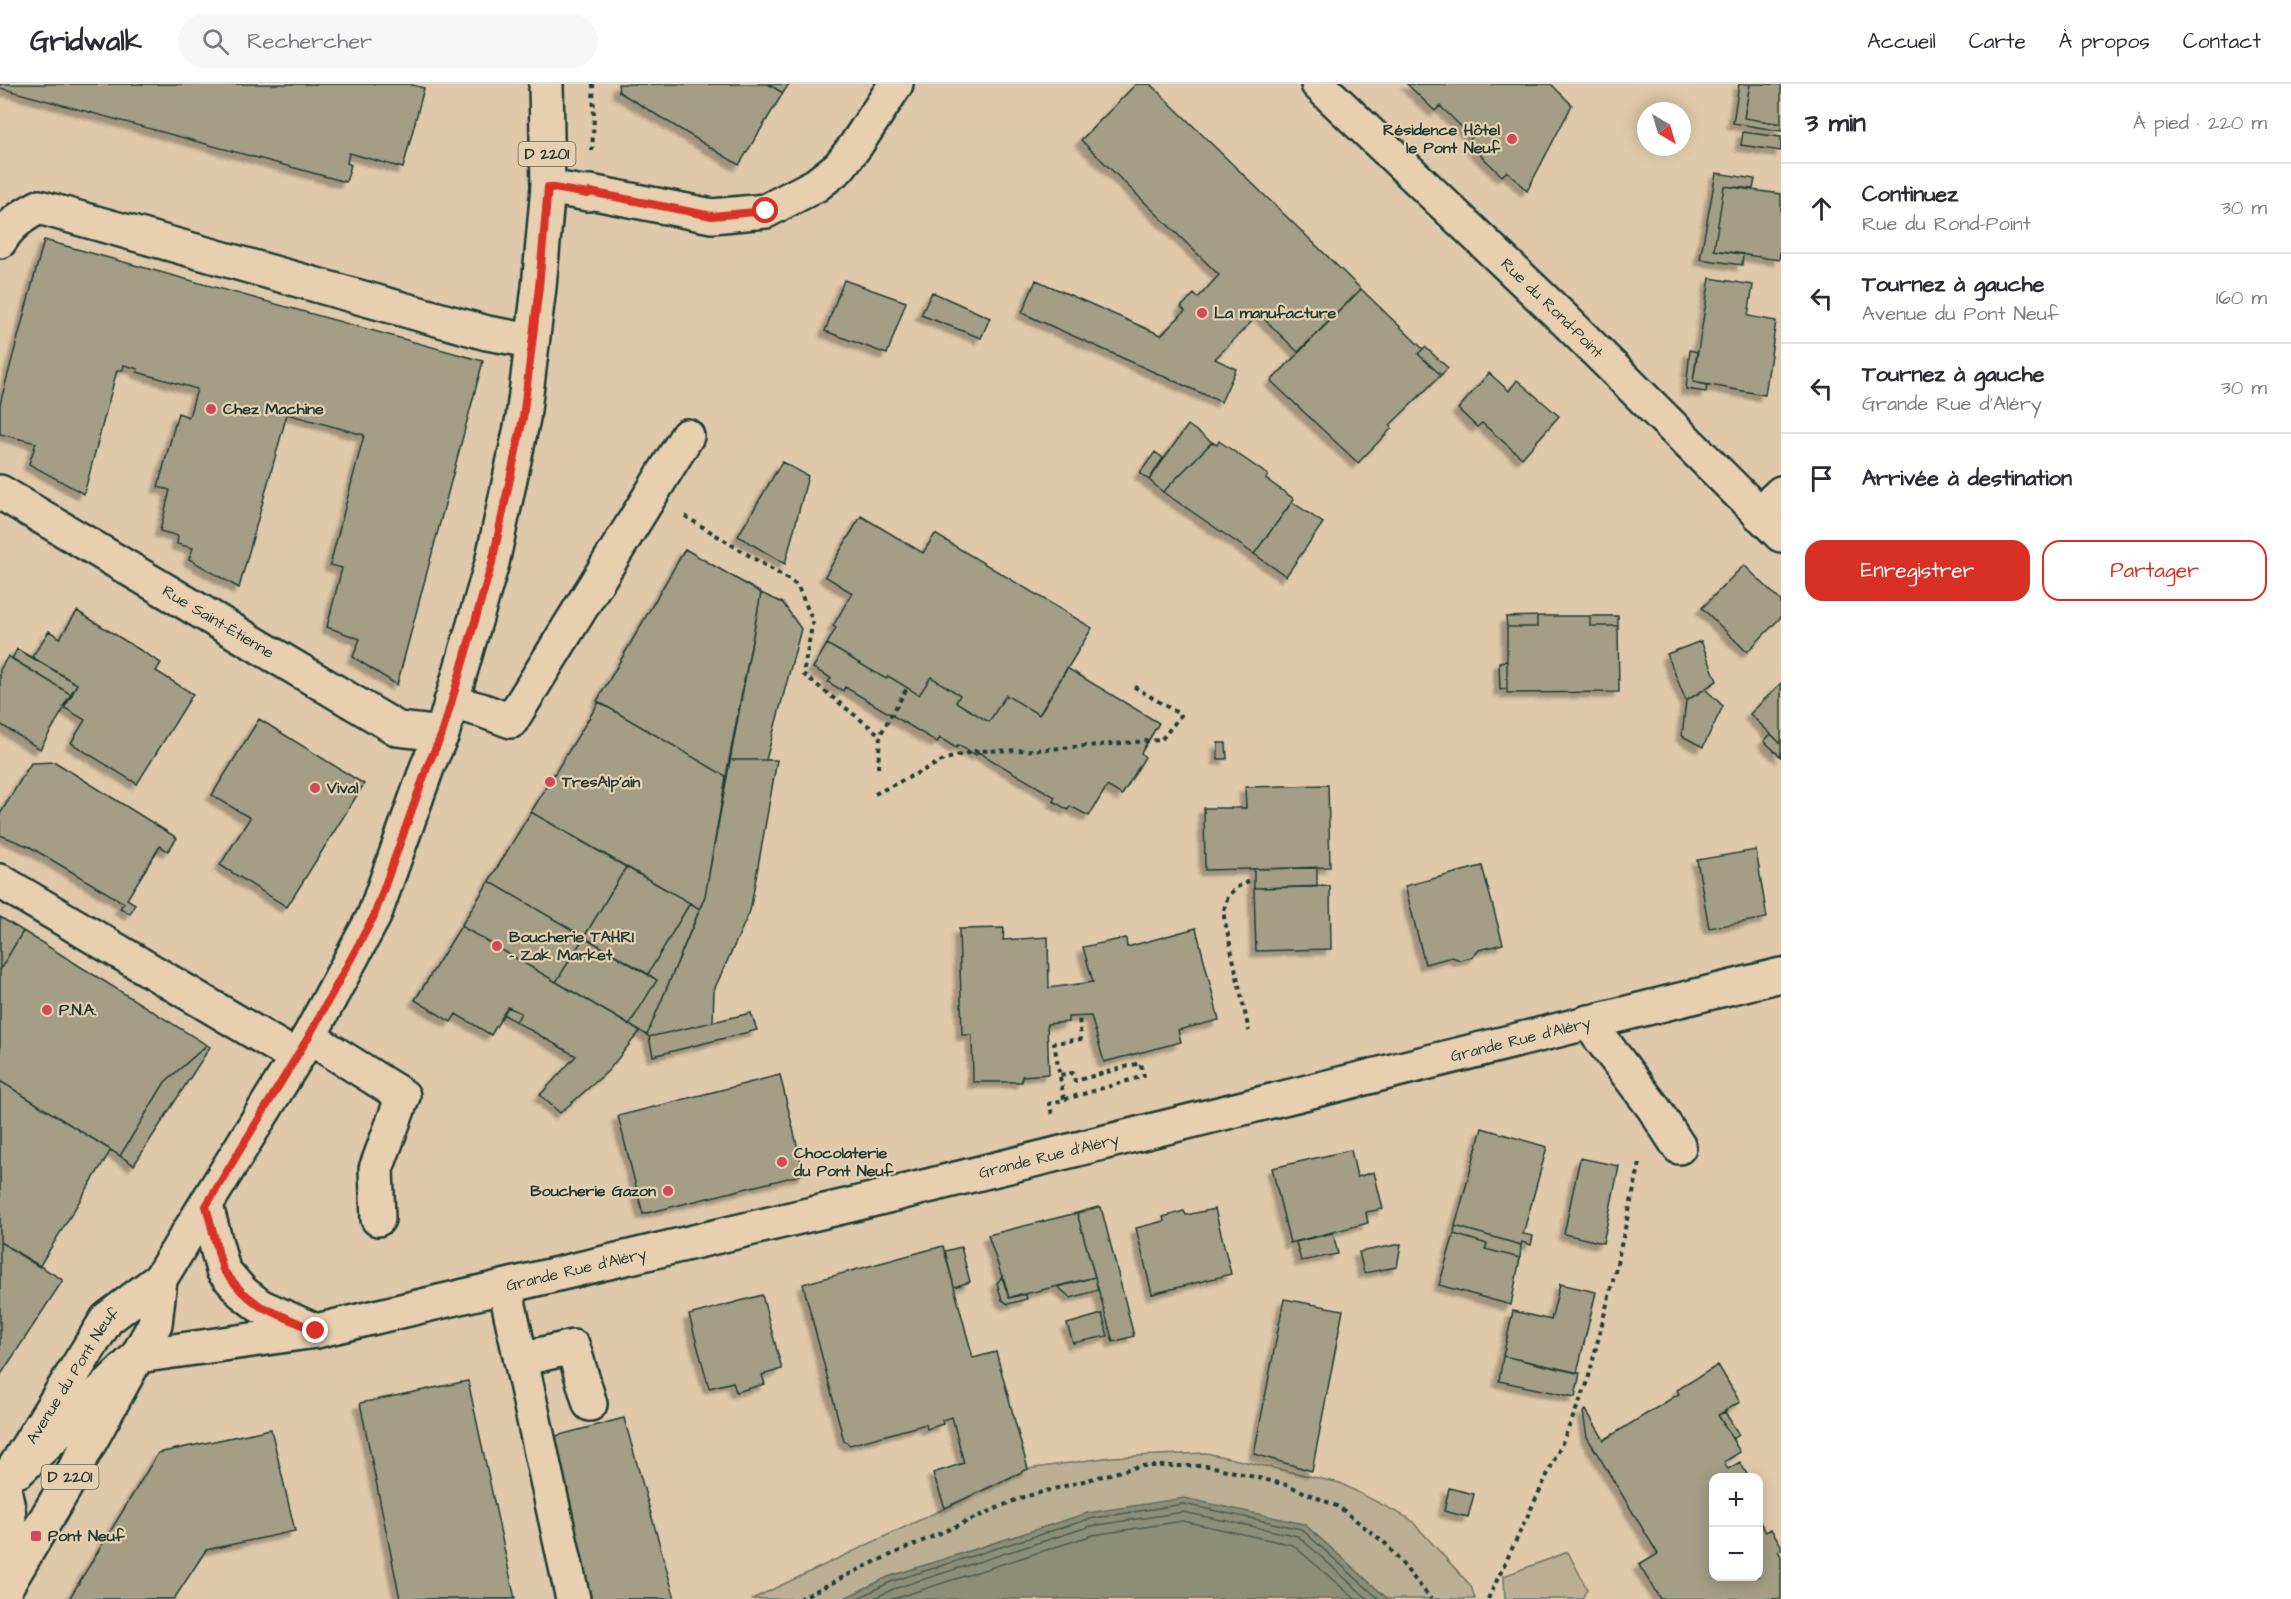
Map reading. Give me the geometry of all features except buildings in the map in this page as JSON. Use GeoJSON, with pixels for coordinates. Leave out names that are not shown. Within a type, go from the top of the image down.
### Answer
{"type":"FeatureCollection","features":[{"type":"Feature","properties":{"kind":"street","name":"Avenue du Pont Neuf"},"geometry":{"type":"LineString","coordinates":[[1,1488],[107,1319],[160,1279],[302,1047],[374,916],[428,765],[442,734],[492,563],[523,418],[548,187],[546,84]]}},
{"type":"Feature","properties":{"kind":"street"},"geometry":{"type":"LineString","coordinates":[[548,187],[588,194],[590,192],[712,216],[766,211],[816,185],[839,167],[896,84]]}},
{"type":"Feature","properties":{"kind":"street","name":"Rue du Rond-Point"},"geometry":{"type":"LineString","coordinates":[[1318,84],[1564,319],[1774,514]]}},
{"type":"Feature","properties":{"kind":"street"},"geometry":{"type":"LineString","coordinates":[[0,241],[8,228],[23,215],[39,207],[487,333],[532,341]]}},
{"type":"Feature","properties":{"kind":"street"},"geometry":{"type":"LineString","coordinates":[[451,702],[511,721],[687,436]]}},
{"type":"Feature","properties":{"kind":"street","name":"Rue Saint-Étienne"},"geometry":{"type":"LineString","coordinates":[[0,492],[398,729],[442,734]]}},
{"type":"Feature","properties":{"kind":"street"},"geometry":{"type":"LineString","coordinates":[[0,881],[302,1047],[403,1096],[376,1169],[378,1219]]}},
{"type":"Feature","properties":{"kind":"street","name":"Grande Rue d'Aléry"},"geometry":{"type":"LineString","coordinates":[[138,1356],[316,1331],[506,1287],[1781,975]]}},
{"type":"Feature","properties":{"kind":"street"},"geometry":{"type":"LineString","coordinates":[[1588,1022],[1653,1107],[1679,1147]]}},
{"type":"Feature","properties":{"kind":"street"},"geometry":{"type":"LineString","coordinates":[[206,1206],[223,1270],[242,1292],[260,1306],[316,1331]]}},
{"type":"Feature","properties":{"kind":"street","name":"Avenue du Pont Neuf"},"geometry":{"type":"LineString","coordinates":[[0,1597],[155,1324],[160,1279]]}},
{"type":"Feature","properties":{"kind":"street"},"geometry":{"type":"LineString","coordinates":[[506,1287],[573,1599]]}},
{"type":"Feature","properties":{"kind":"street"},"geometry":{"type":"LineString","coordinates":[[521,1359],[573,1347],[590,1404]]}},
{"type":"Feature","properties":{"kind":"street","name":"Avenue du Pont Neuf"},"geometry":{"type":"LineString","coordinates":[[1,1488],[138,1356]]}},
{"type":"Feature","properties":{"kind":"street"},"geometry":{"type":"LineString","coordinates":[[0,1551],[8,1538],[9,1509],[1,1488]]}},
{"type":"Feature","properties":{"kind":"path"},"geometry":{"type":"LineString","coordinates":[[651,495],[797,585],[813,621],[803,674],[880,735]]}},
{"type":"Feature","properties":{"kind":"path"},"geometry":{"type":"LineString","coordinates":[[874,794],[946,759],[975,751],[1036,750],[1161,740],[1181,715],[1133,686]]}},
{"type":"Feature","properties":{"kind":"path"},"geometry":{"type":"LineString","coordinates":[[878,768],[880,735],[907,688]]}},
{"type":"Feature","properties":{"kind":"path"},"geometry":{"type":"LineString","coordinates":[[1249,881],[1232,890],[1228,895],[1224,916],[1249,1031]]}},
{"type":"Feature","properties":{"kind":"path"},"geometry":{"type":"LineString","coordinates":[[1064,1099],[1054,1043],[1081,1039],[1079,1017]]}},
{"type":"Feature","properties":{"kind":"path"},"geometry":{"type":"LineString","coordinates":[[1059,1075],[1073,1073],[1075,1081],[1140,1064],[1144,1076],[1049,1104],[1065,1151]]}},
{"type":"Feature","properties":{"kind":"path"},"geometry":{"type":"LineString","coordinates":[[1488,1599],[1560,1448],[1587,1384],[1653,1107]]}},
{"type":"Feature","properties":{"kind":"path"},"geometry":{"type":"LineString","coordinates":[[799,1599],[868,1565],[1020,1498],[1140,1466],[1210,1466],[1287,1485],[1339,1507],[1386,1544],[1431,1599]]}},
{"type":"Feature","properties":{"kind":"shaded area"},"geometry":{"type":"Polygon","coordinates":[[[1206,1453],[1340,1483],[1410,1519],[1471,1586],[1475,1599],[1388,1599],[1304,1524],[1088,1513],[888,1577],[843,1599],[752,1599],[1028,1469],[1111,1457],[1206,1453]]]}},
{"type":"Feature","properties":{"kind":"shaded area"},"geometry":{"type":"Polygon","coordinates":[[[1568,1552],[1587,1589],[1582,1599],[1505,1599],[1504,1576],[1568,1552]]]}},
{"type":"Feature","properties":{"kind":"water"},"geometry":{"type":"Polygon","coordinates":[[[1184,1498],[1304,1524],[1388,1599],[843,1599],[888,1577],[1088,1513],[1184,1498]]]}},
{"type":"Feature","properties":{"kind":"place","name":"Résidence Hôtel le Pont Neuf"},"geometry":{"type":"Point","coordinates":[1512,139]}},
{"type":"Feature","properties":{"kind":"place","name":"La manufacture"},"geometry":{"type":"Point","coordinates":[1202,313]}},
{"type":"Feature","properties":{"kind":"place","name":"Chez Machine"},"geometry":{"type":"Point","coordinates":[211,409]}},
{"type":"Feature","properties":{"kind":"place","name":"TresAlp'ain"},"geometry":{"type":"Point","coordinates":[550,782]}},
{"type":"Feature","properties":{"kind":"place","name":"Vival"},"geometry":{"type":"Point","coordinates":[315,788]}},
{"type":"Feature","properties":{"kind":"place","name":"Boucherie TAHRI - Zak Market"},"geometry":{"type":"Point","coordinates":[497,946]}},
{"type":"Feature","properties":{"kind":"place","name":"P.N.A."},"geometry":{"type":"Point","coordinates":[47,1010]}},
{"type":"Feature","properties":{"kind":"place","name":"Chocolaterie du Pont Neuf"},"geometry":{"type":"Point","coordinates":[782,1162]}},
{"type":"Feature","properties":{"kind":"place","name":"Boucherie Gazon"},"geometry":{"type":"Point","coordinates":[668,1191]}},
{"type":"Feature","properties":{"kind":"place","name":"Pont Neuf"},"geometry":{"type":"Point","coordinates":[36,1536]}},
{"type":"Feature","properties":{"kind":"route"},"geometry":{"type":"LineString","coordinates":[[316,1331],[260,1306],[242,1292],[223,1270],[206,1206],[309,1036],[374,916],[428,765],[442,734],[492,563],[523,418],[539,287],[548,187],[588,194],[590,192],[712,216],[766,211]]}}]}
